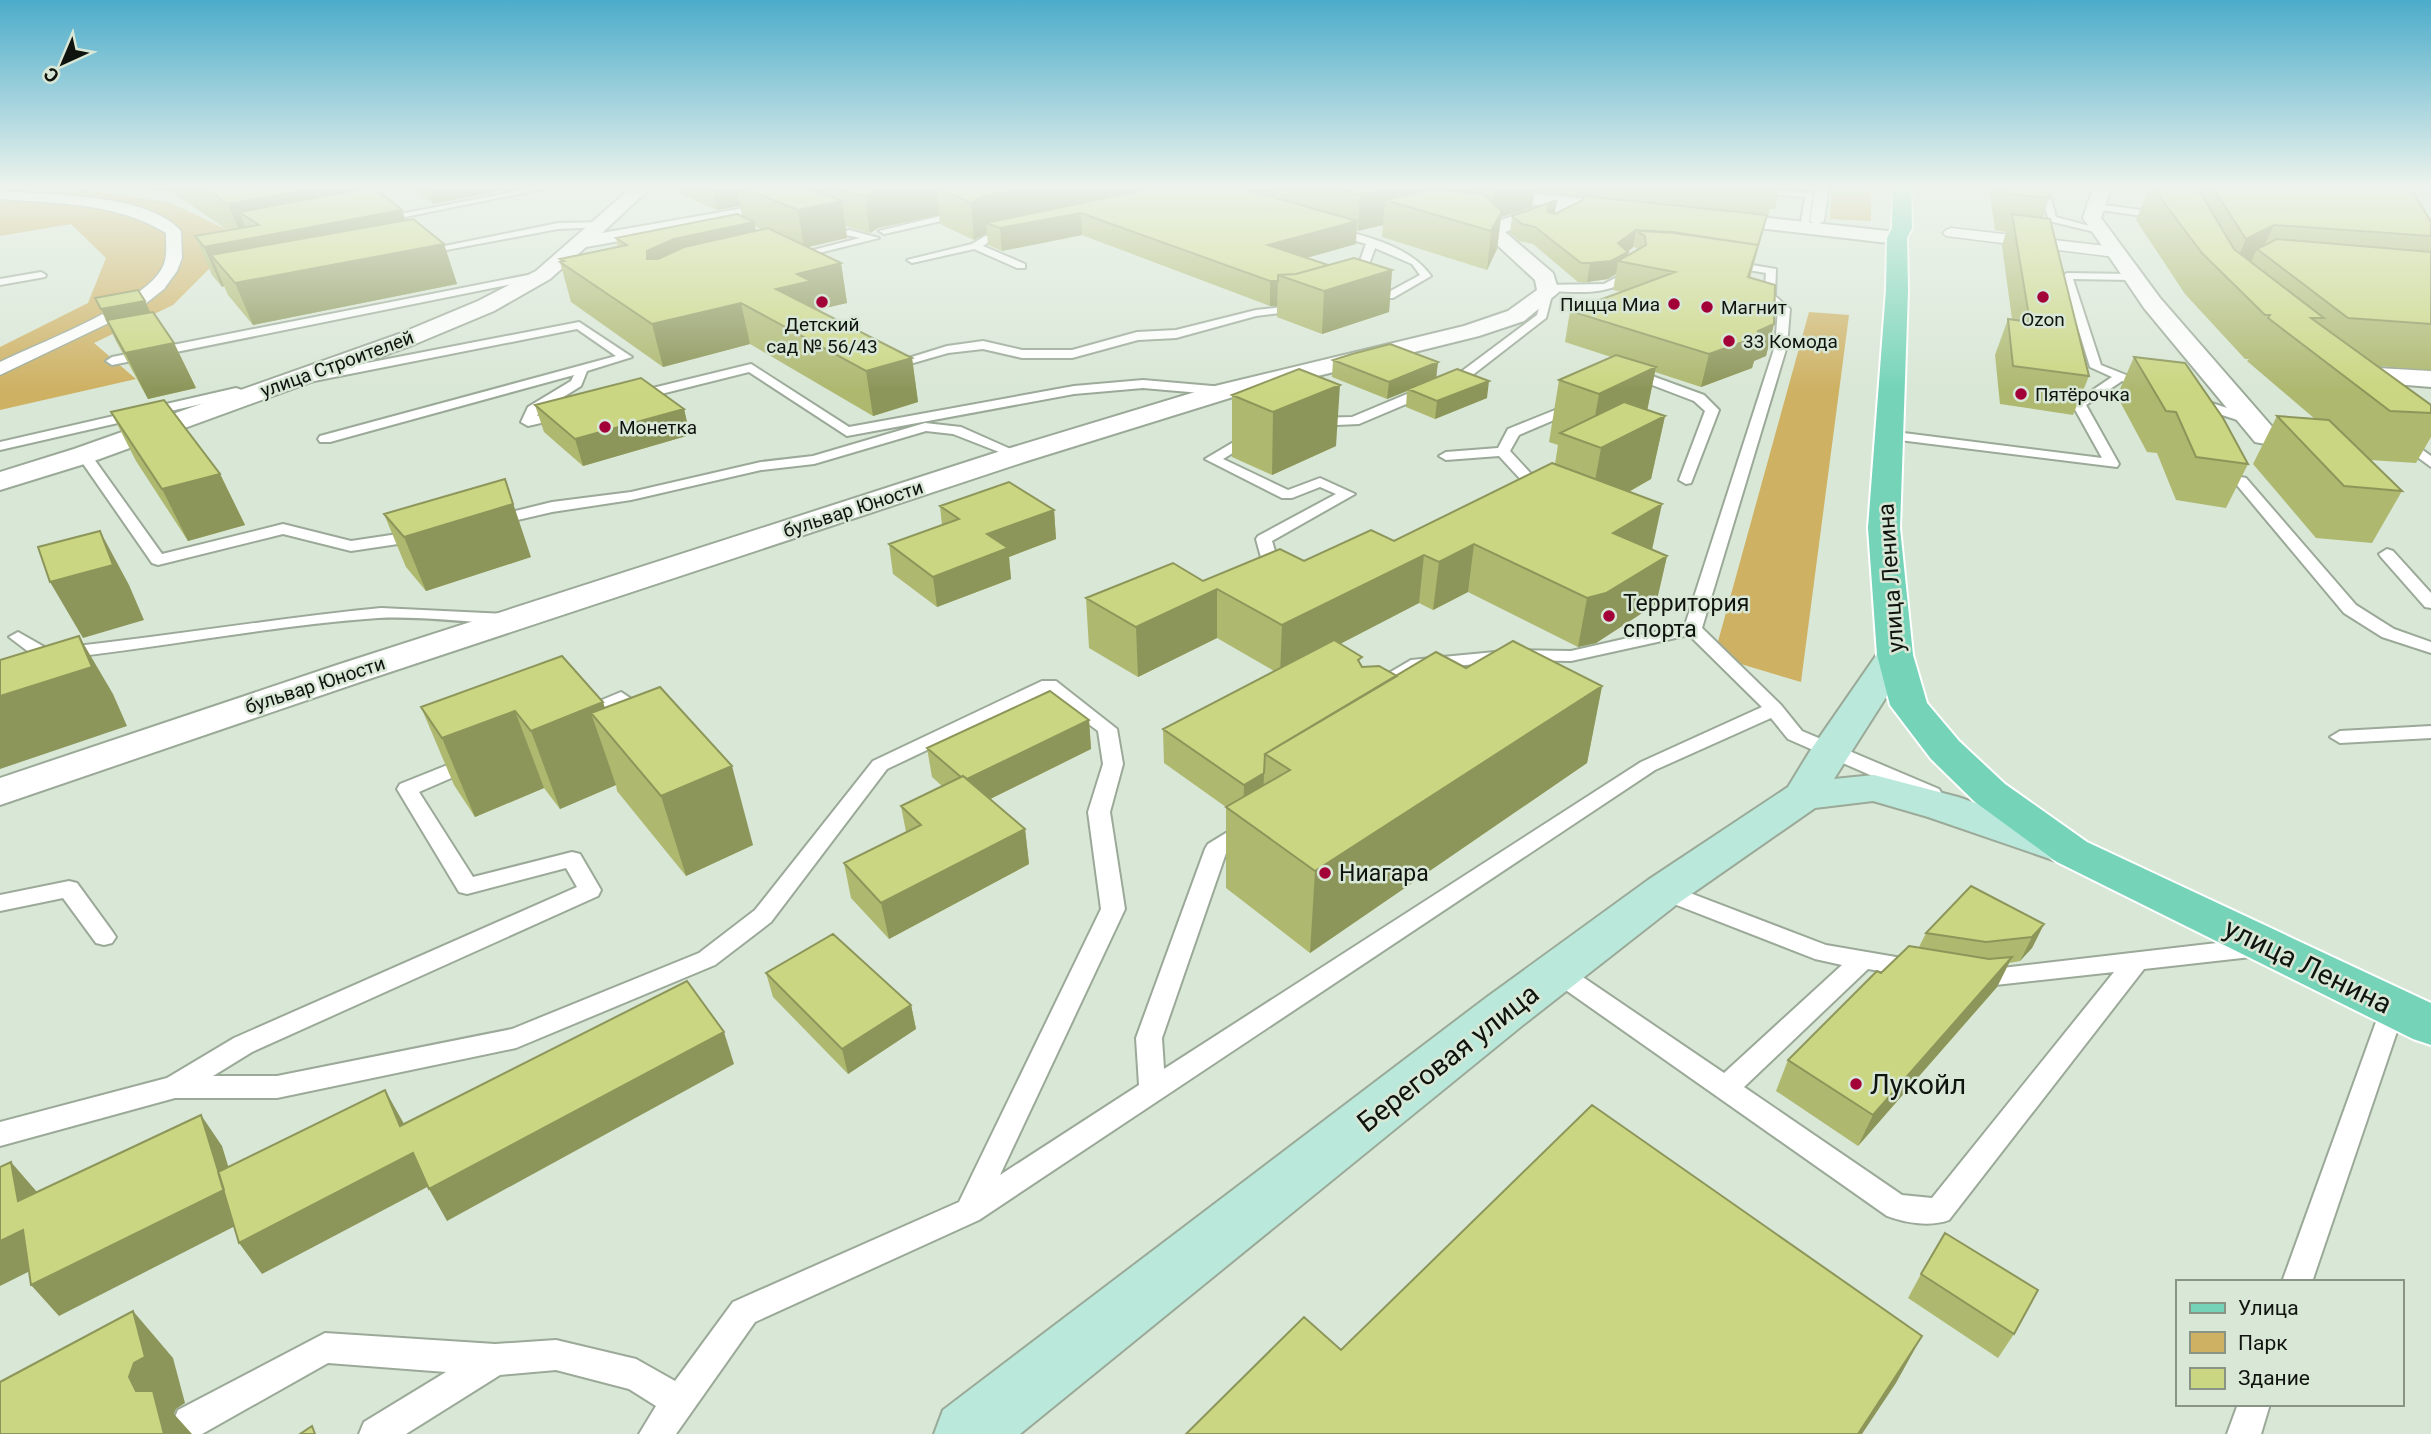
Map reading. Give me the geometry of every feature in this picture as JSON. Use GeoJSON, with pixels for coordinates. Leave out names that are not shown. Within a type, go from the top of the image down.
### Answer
{"type":"FeatureCollection","features":[{"type":"Feature","properties":{"kind":"main road","name":"улица Ленина"},"geometry":{"type":"LineString","coordinates":[[1897,255],[1884,528],[1895,655],[1909,705],[1945,750],[1990,793],[2072,852]]}},
{"type":"Feature","properties":{"kind":"main road","name":"Береговая улица"},"geometry":{"type":"LineString","coordinates":[[967,1434],[1505,1011],[1664,891],[1804,796],[1830,751],[1895,655]]}},
{"type":"Feature","properties":{"kind":"main road","name":"улица Ленина"},"geometry":{"type":"LineString","coordinates":[[1804,796],[1874,788],[1943,807],[2072,852],[2412,1016]]}},
{"type":"Feature","properties":{"kind":"street"},"geometry":{"type":"LineString","coordinates":[[0,369],[134,304],[158,285],[169,271],[174,255]]}},
{"type":"Feature","properties":{"kind":"street","name":"улица Строителей"},"geometry":{"type":"LineString","coordinates":[[0,481],[84,455],[451,322],[497,301],[543,275],[567,255]]}},
{"type":"Feature","properties":{"kind":"street"},"geometry":{"type":"LineString","coordinates":[[1518,255],[1545,278],[1547,289]]}},
{"type":"Feature","properties":{"kind":"street"},"geometry":{"type":"LineString","coordinates":[[2117,255],[2259,429]]}},
{"type":"Feature","properties":{"kind":"street","name":"бульвар Юности"},"geometry":{"type":"LineString","coordinates":[[0,792],[1017,455],[1224,391],[1471,331],[1516,316],[1547,289]]}},
{"type":"Feature","properties":{"kind":"street"},"geometry":{"type":"LineString","coordinates":[[2324,372],[2431,379]]}},
{"type":"Feature","properties":{"kind":"lane"},"geometry":{"type":"LineString","coordinates":[[781,260],[802,255]]}},
{"type":"Feature","properties":{"kind":"lane"},"geometry":{"type":"LineString","coordinates":[[912,260],[935,255]]}},
{"type":"Feature","properties":{"kind":"lane"},"geometry":{"type":"LineString","coordinates":[[996,255],[1021,266]]}},
{"type":"Feature","properties":{"kind":"lane"},"geometry":{"type":"LineString","coordinates":[[1342,296],[1354,292],[1367,255]]}},
{"type":"Feature","properties":{"kind":"lane"},"geometry":{"type":"LineString","coordinates":[[1388,296],[1426,276],[1416,262],[1398,255]]}},
{"type":"Feature","properties":{"kind":"lane"},"geometry":{"type":"LineString","coordinates":[[1305,422],[1354,421],[1466,374],[1542,316],[1547,289],[1580,289],[1614,284],[1627,279],[1634,271],[1633,267],[1623,261]]}},
{"type":"Feature","properties":{"kind":"lane"},"geometry":{"type":"LineString","coordinates":[[1693,629],[1781,346],[1784,309],[1769,297],[1772,271],[1709,261]]}},
{"type":"Feature","properties":{"kind":"lane"},"geometry":{"type":"LineString","coordinates":[[0,282],[41,275]]}},
{"type":"Feature","properties":{"kind":"lane"},"geometry":{"type":"LineString","coordinates":[[112,361],[543,275]]}},
{"type":"Feature","properties":{"kind":"lane"},"geometry":{"type":"LineString","coordinates":[[2133,277],[2067,276],[2096,368],[2156,389]]}},
{"type":"Feature","properties":{"kind":"lane"},"geometry":{"type":"LineString","coordinates":[[878,369],[947,350],[983,345],[1022,354],[1072,354],[1137,336],[1175,334],[1256,313],[1294,310],[1318,303]]}},
{"type":"Feature","properties":{"kind":"lane"},"geometry":{"type":"LineString","coordinates":[[287,382],[579,325],[626,357],[325,439]]}},
{"type":"Feature","properties":{"kind":"lane"},"geometry":{"type":"LineString","coordinates":[[620,400],[751,368],[847,432],[1074,390],[1143,384],[1224,391]]}},
{"type":"Feature","properties":{"kind":"lane"},"geometry":{"type":"LineString","coordinates":[[581,409],[528,422],[533,410],[578,383],[582,369]]}},
{"type":"Feature","properties":{"kind":"lane"},"geometry":{"type":"LineString","coordinates":[[1622,369],[1699,398],[1712,410],[1686,480]]}},
{"type":"Feature","properties":{"kind":"lane"},"geometry":{"type":"LineString","coordinates":[[2324,372],[2344,390]]}},
{"type":"Feature","properties":{"kind":"lane"},"geometry":{"type":"LineString","coordinates":[[1888,435],[2112,464],[2079,404],[2120,377]]}},
{"type":"Feature","properties":{"kind":"lane"},"geometry":{"type":"LineString","coordinates":[[0,446],[236,392],[250,396]]}},
{"type":"Feature","properties":{"kind":"lane"},"geometry":{"type":"LineString","coordinates":[[2180,397],[2259,429]]}},
{"type":"Feature","properties":{"kind":"lane"},"geometry":{"type":"LineString","coordinates":[[1503,452],[1513,432],[1584,403]]}},
{"type":"Feature","properties":{"kind":"lane"},"geometry":{"type":"LineString","coordinates":[[479,524],[552,507],[631,496],[761,466],[814,460],[925,427],[956,430],[1017,455]]}},
{"type":"Feature","properties":{"kind":"lane"},"geometry":{"type":"LineString","coordinates":[[1268,428],[1248,436],[1213,459],[1287,495],[1320,482],[1349,494],[1264,539],[1270,561]]}},
{"type":"Feature","properties":{"kind":"lane"},"geometry":{"type":"LineString","coordinates":[[2401,429],[2431,463]]}},
{"type":"Feature","properties":{"kind":"lane"},"geometry":{"type":"LineString","coordinates":[[1446,456],[1503,452]]}},
{"type":"Feature","properties":{"kind":"lane"},"geometry":{"type":"LineString","coordinates":[[1503,452],[1529,480]]}},
{"type":"Feature","properties":{"kind":"lane"},"geometry":{"type":"LineString","coordinates":[[84,455],[158,560],[283,529],[351,546],[428,534]]}},
{"type":"Feature","properties":{"kind":"lane"},"geometry":{"type":"LineString","coordinates":[[2241,481],[2350,609],[2388,633],[2431,648]]}},
{"type":"Feature","properties":{"kind":"lane"},"geometry":{"type":"LineString","coordinates":[[2387,554],[2431,603]]}},
{"type":"Feature","properties":{"kind":"lane"},"geometry":{"type":"LineString","coordinates":[[18,637],[44,655],[134,646],[279,623],[381,613],[514,620]]}},
{"type":"Feature","properties":{"kind":"lane"},"geometry":{"type":"LineString","coordinates":[[1367,693],[1411,665],[1516,655],[1571,656],[1693,629]]}},
{"type":"Feature","properties":{"kind":"lane"},"geometry":{"type":"LineString","coordinates":[[1693,629],[1774,709],[1795,735],[2072,852]]}},
{"type":"Feature","properties":{"kind":"lane"},"geometry":{"type":"LineString","coordinates":[[0,1134],[175,1087],[277,1087],[516,1038],[707,959],[763,916],[880,765],[1049,685],[1107,730],[1113,764],[1099,812],[1113,909],[969,1211]]}},
{"type":"Feature","properties":{"kind":"lane"},"geometry":{"type":"LineString","coordinates":[[558,725],[621,698]]}},
{"type":"Feature","properties":{"kind":"lane"},"geometry":{"type":"LineString","coordinates":[[656,1434],[744,1311],[969,1211],[1648,766],[1774,709]]}},
{"type":"Feature","properties":{"kind":"lane"},"geometry":{"type":"LineString","coordinates":[[2340,737],[2431,732]]}},
{"type":"Feature","properties":{"kind":"lane"},"geometry":{"type":"LineString","coordinates":[[175,1087],[243,1045],[590,890],[572,859],[467,886],[407,789],[495,752]]}},
{"type":"Feature","properties":{"kind":"lane"},"geometry":{"type":"LineString","coordinates":[[1153,1090],[1149,1038],[1216,849],[1263,820]]}},
{"type":"Feature","properties":{"kind":"lane"},"geometry":{"type":"LineString","coordinates":[[0,902],[69,889],[104,937]]}},
{"type":"Feature","properties":{"kind":"lane"},"geometry":{"type":"LineString","coordinates":[[1664,891],[1823,953],[1975,978],[2265,946]]}},
{"type":"Feature","properties":{"kind":"lane"},"geometry":{"type":"LineString","coordinates":[[1726,1088],[1863,960]]}},
{"type":"Feature","properties":{"kind":"lane"},"geometry":{"type":"LineString","coordinates":[[1559,972],[1897,1207],[1939,1211],[2137,960]]}},
{"type":"Feature","properties":{"kind":"lane"},"geometry":{"type":"LineString","coordinates":[[2298,1280],[2412,1016]]}},
{"type":"Feature","properties":{"kind":"lane"},"geometry":{"type":"LineString","coordinates":[[190,1422],[325,1348],[495,1360],[556,1355],[636,1376],[679,1402]]}},
{"type":"Feature","properties":{"kind":"lane"},"geometry":{"type":"LineString","coordinates":[[376,1434],[495,1360]]}},
{"type":"Feature","properties":{"kind":"lane"},"geometry":{"type":"LineString","coordinates":[[2244,1434],[2253,1406]]}},
{"type":"Feature","properties":{"kind":"green space"},"geometry":{"type":"Polygon","coordinates":[[[103,255],[215,255],[211,267],[173,305],[94,343],[136,379],[0,410],[0,347],[88,303],[106,258],[103,255]]]}},
{"type":"Feature","properties":{"kind":"green space"},"geometry":{"type":"Polygon","coordinates":[[[1809,312],[1849,315],[1801,682],[1714,656],[1809,312]]]}},
{"type":"Feature","properties":{"kind":"building"},"geometry":{"type":"Polygon","coordinates":[[[211,255],[385,255],[235,283],[211,255]]]}},
{"type":"Feature","properties":{"kind":"building"},"geometry":{"type":"Polygon","coordinates":[[[580,255],[647,255],[647,259],[658,259],[667,255],[824,255],[841,263],[797,274],[811,281],[776,289],[912,358],[866,371],[741,303],[652,324],[560,262],[564,261],[560,259],[580,255]]]}},
{"type":"Feature","properties":{"kind":"building"},"geometry":{"type":"Polygon","coordinates":[[[1198,255],[1298,255],[1328,265],[1296,274],[1278,275],[1278,281],[1270,281],[1198,255]]]}},
{"type":"Feature","properties":{"kind":"building"},"geometry":{"type":"Polygon","coordinates":[[[1571,255],[1622,255],[1611,261],[1581,263],[1571,255]]]}},
{"type":"Feature","properties":{"kind":"building"},"geometry":{"type":"Polygon","coordinates":[[[1629,255],[1755,255],[1748,277],[1775,285],[1774,324],[1758,331],[1760,336],[1709,354],[1570,311],[1675,272],[1618,261],[1629,255]]]}},
{"type":"Feature","properties":{"kind":"building"},"geometry":{"type":"Polygon","coordinates":[[[2019,255],[2059,255],[2089,376],[2013,366],[2008,319],[2030,322],[2019,255]]]}},
{"type":"Feature","properties":{"kind":"building"},"geometry":{"type":"Polygon","coordinates":[[[2204,255],[2242,255],[2324,318],[2311,318],[2431,405],[2431,413],[2390,411],[2268,318],[2270,315],[2265,315],[2204,255]]]}},
{"type":"Feature","properties":{"kind":"building"},"geometry":{"type":"Polygon","coordinates":[[[2265,255],[2431,255],[2431,324],[2348,318],[2265,255]]]}},
{"type":"Feature","properties":{"kind":"building"},"geometry":{"type":"Polygon","coordinates":[[[1354,258],[1392,270],[1324,291],[1278,275],[1296,274],[1354,258]]]}},
{"type":"Feature","properties":{"kind":"building"},"geometry":{"type":"Polygon","coordinates":[[[138,290],[145,301],[101,309],[95,298],[138,290]]]}},
{"type":"Feature","properties":{"kind":"building"},"geometry":{"type":"Polygon","coordinates":[[[153,312],[174,343],[125,353],[107,320],[153,312]]]}},
{"type":"Feature","properties":{"kind":"building"},"geometry":{"type":"Polygon","coordinates":[[[1390,344],[1438,362],[1389,382],[1333,360],[1352,354],[1390,344]]]}},
{"type":"Feature","properties":{"kind":"building"},"geometry":{"type":"Polygon","coordinates":[[[1616,355],[1656,367],[1599,394],[1559,380],[1616,355]]]}},
{"type":"Feature","properties":{"kind":"building"},"geometry":{"type":"Polygon","coordinates":[[[2134,357],[2185,363],[2223,418],[2248,464],[2196,457],[2176,412],[2166,411],[2134,357]]]}},
{"type":"Feature","properties":{"kind":"building"},"geometry":{"type":"Polygon","coordinates":[[[1299,369],[1340,385],[1273,412],[1232,395],[1299,369]]]}},
{"type":"Feature","properties":{"kind":"building"},"geometry":{"type":"Polygon","coordinates":[[[1457,369],[1489,381],[1437,401],[1408,389],[1457,369]]]}},
{"type":"Feature","properties":{"kind":"building"},"geometry":{"type":"Polygon","coordinates":[[[641,378],[684,409],[575,439],[535,405],[641,378]]]}},
{"type":"Feature","properties":{"kind":"building"},"geometry":{"type":"Polygon","coordinates":[[[164,400],[220,474],[162,489],[111,412],[164,400]]]}},
{"type":"Feature","properties":{"kind":"building"},"geometry":{"type":"Polygon","coordinates":[[[1624,402],[1665,416],[1601,448],[1560,433],[1624,402]]]}},
{"type":"Feature","properties":{"kind":"building"},"geometry":{"type":"Polygon","coordinates":[[[2277,416],[2329,420],[2402,491],[2344,486],[2277,416]]]}},
{"type":"Feature","properties":{"kind":"building"},"geometry":{"type":"Polygon","coordinates":[[[1552,463],[1662,504],[1613,533],[1667,556],[1606,593],[1587,598],[1474,544],[1439,562],[1424,555],[1282,625],[1217,589],[1136,627],[1086,598],[1173,563],[1203,581],[1280,549],[1304,561],[1371,530],[1394,541],[1552,463]]]}},
{"type":"Feature","properties":{"kind":"building"},"geometry":{"type":"Polygon","coordinates":[[[505,479],[513,504],[404,537],[384,514],[505,479]]]}},
{"type":"Feature","properties":{"kind":"building"},"geometry":{"type":"Polygon","coordinates":[[[1009,482],[1054,510],[987,534],[1008,548],[933,577],[889,544],[959,519],[940,506],[1009,482]]]}},
{"type":"Feature","properties":{"kind":"building"},"geometry":{"type":"Polygon","coordinates":[[[100,531],[113,565],[50,582],[38,547],[100,531]]]}},
{"type":"Feature","properties":{"kind":"building"},"geometry":{"type":"Polygon","coordinates":[[[79,636],[92,667],[0,696],[0,660],[79,636]]]}},
{"type":"Feature","properties":{"kind":"building"},"geometry":{"type":"Polygon","coordinates":[[[1334,640],[1362,657],[1358,660],[1362,667],[1379,666],[1397,676],[1265,754],[1264,773],[1244,785],[1163,729],[1334,640]]]}},
{"type":"Feature","properties":{"kind":"building"},"geometry":{"type":"Polygon","coordinates":[[[1513,641],[1602,686],[1315,871],[1226,807],[1290,770],[1265,754],[1436,652],[1466,668],[1513,641]]]}},
{"type":"Feature","properties":{"kind":"building"},"geometry":{"type":"Polygon","coordinates":[[[562,656],[603,702],[531,731],[515,711],[442,738],[421,707],[562,656]]]}},
{"type":"Feature","properties":{"kind":"building"},"geometry":{"type":"Polygon","coordinates":[[[660,687],[732,766],[661,796],[591,713],[660,687]]]}},
{"type":"Feature","properties":{"kind":"building"},"geometry":{"type":"Polygon","coordinates":[[[1050,691],[1089,720],[967,779],[927,748],[1050,691]]]}},
{"type":"Feature","properties":{"kind":"building"},"geometry":{"type":"Polygon","coordinates":[[[963,776],[1025,829],[881,903],[844,863],[921,825],[901,806],[963,776]]]}},
{"type":"Feature","properties":{"kind":"building"},"geometry":{"type":"Polygon","coordinates":[[[1971,886],[2044,924],[2032,937],[1986,942],[1926,933],[1971,886]]]}},
{"type":"Feature","properties":{"kind":"building"},"geometry":{"type":"Polygon","coordinates":[[[833,934],[911,1005],[842,1049],[766,973],[833,934]]]}},
{"type":"Feature","properties":{"kind":"building"},"geometry":{"type":"Polygon","coordinates":[[[1909,946],[1989,959],[2012,957],[1873,1115],[1788,1060],[1877,971],[1881,973],[1909,946]]]}},
{"type":"Feature","properties":{"kind":"building"},"geometry":{"type":"Polygon","coordinates":[[[687,981],[724,1032],[429,1189],[413,1153],[239,1243],[218,1172],[385,1090],[400,1126],[687,981]]]}},
{"type":"Feature","properties":{"kind":"building"},"geometry":{"type":"Polygon","coordinates":[[[1592,1105],[1922,1336],[1858,1434],[1186,1434],[1304,1317],[1341,1350],[1592,1105]]]}},
{"type":"Feature","properties":{"kind":"building"},"geometry":{"type":"Polygon","coordinates":[[[201,1115],[224,1190],[31,1285],[23,1230],[0,1241],[0,1167],[11,1162],[18,1201],[201,1115]]]}},
{"type":"Feature","properties":{"kind":"building"},"geometry":{"type":"Polygon","coordinates":[[[1945,1233],[2038,1290],[2014,1334],[1921,1274],[1945,1233]]]}},
{"type":"Feature","properties":{"kind":"building"},"geometry":{"type":"Polygon","coordinates":[[[133,1311],[145,1357],[134,1363],[129,1377],[136,1391],[153,1391],[164,1434],[0,1434],[0,1382],[133,1311]]]}},
{"type":"Feature","properties":{"kind":"building"},"geometry":{"type":"Polygon","coordinates":[[[312,1426],[315,1434],[300,1434],[312,1426]]]}},
{"type":"Feature","properties":{"kind":"place","name":"Ozon"},"geometry":{"type":"Point","coordinates":[2043,297]}},
{"type":"Feature","properties":{"kind":"place","name":"Детский сад № 56/43"},"geometry":{"type":"Point","coordinates":[822,302]}},
{"type":"Feature","properties":{"kind":"place","name":"Пицца Миа"},"geometry":{"type":"Point","coordinates":[1674,304]}},
{"type":"Feature","properties":{"kind":"place","name":"Магнит"},"geometry":{"type":"Point","coordinates":[1707,307]}},
{"type":"Feature","properties":{"kind":"place","name":"33 Комода"},"geometry":{"type":"Point","coordinates":[1729,341]}},
{"type":"Feature","properties":{"kind":"place","name":"Пятёрочка"},"geometry":{"type":"Point","coordinates":[2021,394]}},
{"type":"Feature","properties":{"kind":"place","name":"Монетка"},"geometry":{"type":"Point","coordinates":[605,427]}},
{"type":"Feature","properties":{"kind":"place","name":"Территория спорта"},"geometry":{"type":"Point","coordinates":[1609,616]}},
{"type":"Feature","properties":{"kind":"place","name":"Ниагара"},"geometry":{"type":"Point","coordinates":[1325,873]}},
{"type":"Feature","properties":{"kind":"place","name":"Лукойл"},"geometry":{"type":"Point","coordinates":[1856,1084]}}]}
